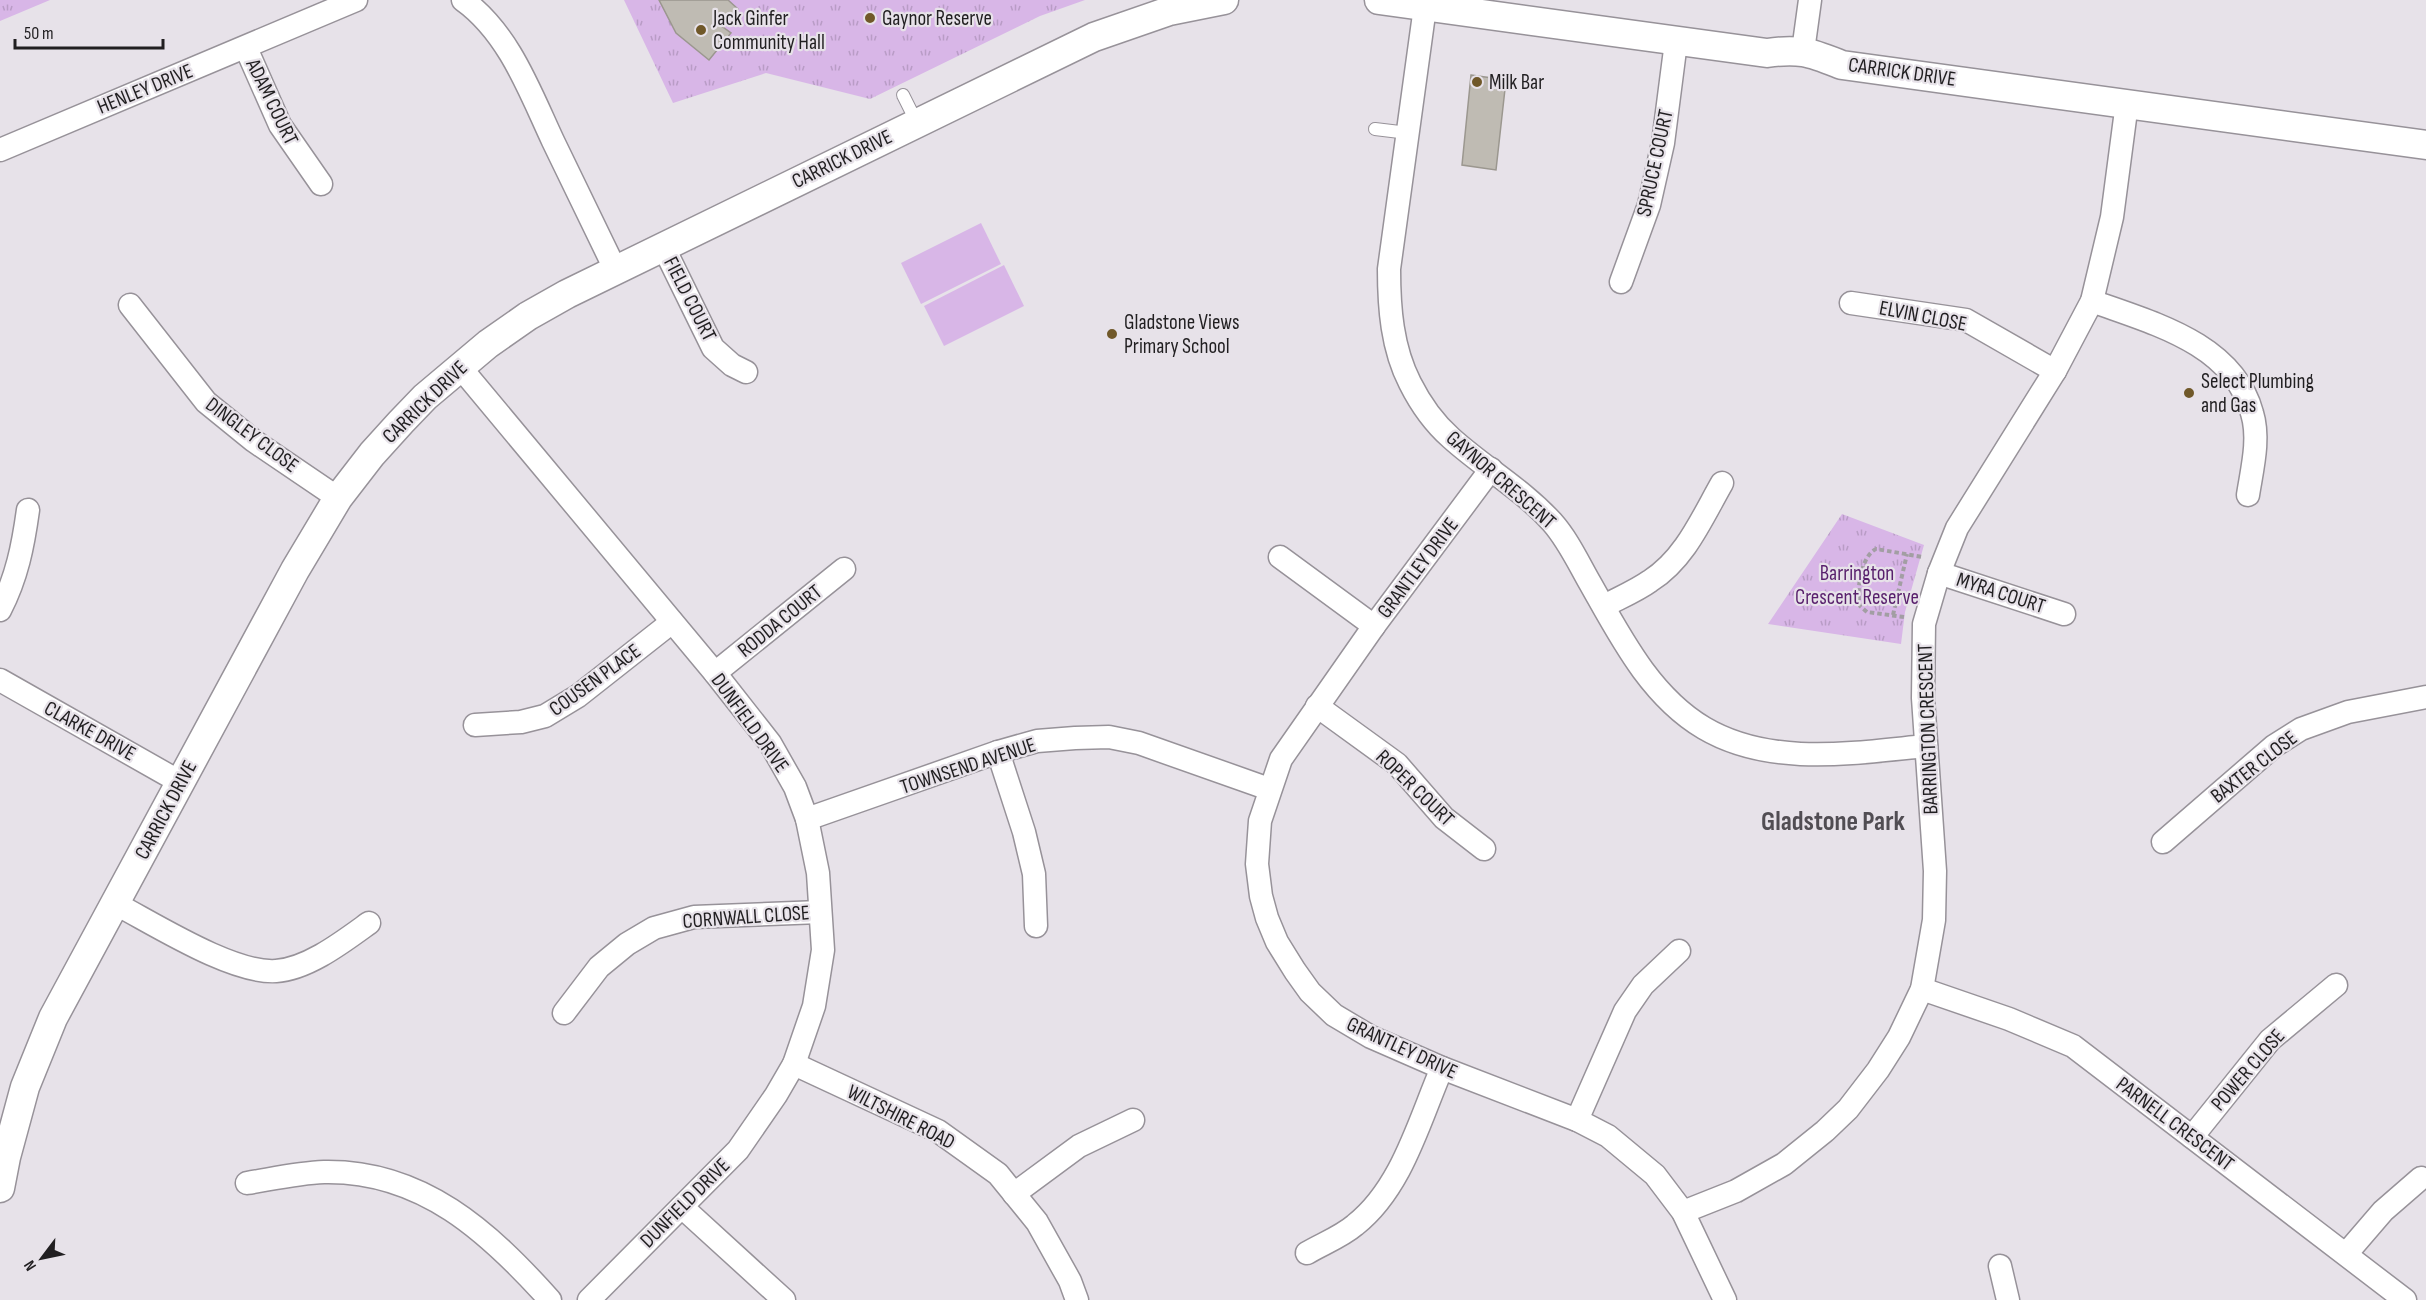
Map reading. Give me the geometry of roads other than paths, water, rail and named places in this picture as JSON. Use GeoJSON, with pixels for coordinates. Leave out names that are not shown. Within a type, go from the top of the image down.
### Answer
{"type":"FeatureCollection","features":[{"type":"Feature","properties":{"kind":"street","name":"HENLEY DRIVE"},"geometry":{"type":"LineString","coordinates":[[0,150],[356,0]]}},
{"type":"Feature","properties":{"kind":"street"},"geometry":{"type":"LineString","coordinates":[[463,0],[477,10],[497,32],[524,80],[615,270]]}},
{"type":"Feature","properties":{"kind":"street","name":"CARRICK DRIVE"},"geometry":{"type":"LineString","coordinates":[[0,1188],[25,1086],[53,1018],[295,570],[339,498],[372,454],[400,422],[459,367],[528,316],[615,270],[1094,37],[1169,11],[1224,0]]}},
{"type":"Feature","properties":{"kind":"street","name":"CARRICK DRIVE"},"geometry":{"type":"LineString","coordinates":[[1379,0],[1767,54],[1789,50],[1803,51],[1842,65],[2426,146]]}},
{"type":"Feature","properties":{"kind":"street"},"geometry":{"type":"LineString","coordinates":[[1803,51],[1810,0]]}},
{"type":"Feature","properties":{"kind":"street","name":"GAYNOR CRESCENT"},"geometry":{"type":"LineString","coordinates":[[1425,7],[1389,269],[1389,298],[1394,339],[1410,382],[1426,410],[1450,437],[1519,490],[1557,528],[1568,542],[1642,669],[1664,696],[1696,723],[1726,738],[1770,752],[1840,753],[1926,746]]}},
{"type":"Feature","properties":{"kind":"street","name":"SPRUCE COURT"},"geometry":{"type":"LineString","coordinates":[[1621,282],[1649,205],[1663,143],[1676,42]]}},
{"type":"Feature","properties":{"kind":"street","name":"ADAM COURT"},"geometry":{"type":"LineString","coordinates":[[246,48],[280,125],[321,184]]}},
{"type":"Feature","properties":{"kind":"street","name":"BARRINGTON CRESCENT"},"geometry":{"type":"LineString","coordinates":[[1683,1212],[1745,1186],[1784,1164],[1825,1131],[1848,1108],[1878,1070],[1899,1037],[1922,989],[1934,920],[1935,871],[1923,698],[1924,624],[1931,565],[1957,528],[2055,371],[2092,301],[2112,217],[2127,104]]}},
{"type":"Feature","properties":{"kind":"street","name":"FIELD COURT"},"geometry":{"type":"LineString","coordinates":[[663,246],[713,348],[732,365],[746,372]]}},
{"type":"Feature","properties":{"kind":"street"},"geometry":{"type":"LineString","coordinates":[[2092,301],[2153,323],[2198,345],[2223,363],[2242,387],[2253,414],[2255,451],[2248,495]]}},
{"type":"Feature","properties":{"kind":"street","name":"ELVIN CLOSE"},"geometry":{"type":"LineString","coordinates":[[1851,303],[1966,320],[2055,371]]}},
{"type":"Feature","properties":{"kind":"street","name":"DINGLEY CLOSE"},"geometry":{"type":"LineString","coordinates":[[130,305],[206,402],[254,441],[339,498]]}},
{"type":"Feature","properties":{"kind":"street","name":"DUNFIELD DRIVE"},"geometry":{"type":"LineString","coordinates":[[459,367],[715,673],[770,743],[795,787],[807,819],[819,873],[823,950],[814,1006],[794,1064],[776,1095],[738,1150],[589,1300]]}},
{"type":"Feature","properties":{"kind":"street","name":"GRANTLEY DRIVE"},"geometry":{"type":"LineString","coordinates":[[1491,469],[1374,626],[1281,759],[1260,821],[1257,864],[1261,896],[1267,918],[1277,942],[1295,971],[1310,992],[1334,1015],[1371,1037],[1442,1068],[1577,1120],[1608,1136],[1655,1175],[1683,1212],[1725,1300]]}},
{"type":"Feature","properties":{"kind":"street"},"geometry":{"type":"LineString","coordinates":[[1604,606],[1651,581],[1672,563],[1686,546],[1722,483]]}},
{"type":"Feature","properties":{"kind":"street"},"geometry":{"type":"LineString","coordinates":[[0,610],[12,586],[22,553],[28,510]]}},
{"type":"Feature","properties":{"kind":"street"},"geometry":{"type":"LineString","coordinates":[[1280,557],[1374,626]]}},
{"type":"Feature","properties":{"kind":"street","name":"MYRA COURT"},"geometry":{"type":"LineString","coordinates":[[1931,565],[2064,614]]}},
{"type":"Feature","properties":{"kind":"street","name":"RODDA COURT"},"geometry":{"type":"LineString","coordinates":[[715,673],[844,569]]}},
{"type":"Feature","properties":{"kind":"street","name":"COUSEN PLACE"},"geometry":{"type":"LineString","coordinates":[[475,725],[521,722],[545,716],[578,696],[672,622]]}},
{"type":"Feature","properties":{"kind":"street","name":"CLARKE DRIVE"},"geometry":{"type":"LineString","coordinates":[[0,680],[180,782]]}},
{"type":"Feature","properties":{"kind":"street","name":"BAXTER CLOSE"},"geometry":{"type":"LineString","coordinates":[[2163,842],[2274,746],[2301,729],[2348,712],[2426,697]]}},
{"type":"Feature","properties":{"kind":"street","name":"ROPER COURT"},"geometry":{"type":"LineString","coordinates":[[1317,706],[1397,764],[1444,818],[1484,849]]}},
{"type":"Feature","properties":{"kind":"street","name":"TOWNSEND AVENUE"},"geometry":{"type":"LineString","coordinates":[[807,819],[998,752],[1037,741],[1108,737],[1139,743],[1269,789]]}},
{"type":"Feature","properties":{"kind":"street"},"geometry":{"type":"LineString","coordinates":[[998,752],[1024,832],[1034,874],[1036,926]]}},
{"type":"Feature","properties":{"kind":"street"},"geometry":{"type":"LineString","coordinates":[[116,904],[238,966],[276,971],[305,963],[329,952],[369,923]]}},
{"type":"Feature","properties":{"kind":"street","name":"CORNWALL CLOSE"},"geometry":{"type":"LineString","coordinates":[[564,1013],[599,967],[627,944],[654,928],[694,917],[820,912]]}},
{"type":"Feature","properties":{"kind":"street"},"geometry":{"type":"LineString","coordinates":[[1577,1120],[1625,1011],[1643,985],[1679,951]]}},
{"type":"Feature","properties":{"kind":"street","name":"POWER CLOSE"},"geometry":{"type":"LineString","coordinates":[[2192,1137],[2270,1040],[2336,985]]}},
{"type":"Feature","properties":{"kind":"street","name":"PARNELL CRESCENT"},"geometry":{"type":"LineString","coordinates":[[1922,989],[2009,1019],[2073,1046],[2405,1300]]}},
{"type":"Feature","properties":{"kind":"street","name":"WILTSHIRE ROAD"},"geometry":{"type":"LineString","coordinates":[[794,1064],[938,1131],[998,1174],[1037,1222],[1070,1281],[1077,1300]]}},
{"type":"Feature","properties":{"kind":"street"},"geometry":{"type":"LineString","coordinates":[[1307,1253],[1355,1226],[1384,1194],[1401,1165],[1442,1068]]}},
{"type":"Feature","properties":{"kind":"street"},"geometry":{"type":"LineString","coordinates":[[1014,1194],[1079,1146],[1133,1119]]}},
{"type":"Feature","properties":{"kind":"street"},"geometry":{"type":"LineString","coordinates":[[247,1183],[322,1172],[350,1173],[394,1183],[444,1203],[481,1230],[523,1269],[550,1300]]}},
{"type":"Feature","properties":{"kind":"street"},"geometry":{"type":"LineString","coordinates":[[2346,1254],[2383,1211],[2421,1179]]}},
{"type":"Feature","properties":{"kind":"street"},"geometry":{"type":"LineString","coordinates":[[682,1207],[784,1300]]}},
{"type":"Feature","properties":{"kind":"street"},"geometry":{"type":"LineString","coordinates":[[2000,1266],[2008,1300]]}},
{"type":"Feature","properties":{"kind":"lane"},"geometry":{"type":"LineString","coordinates":[[903,95],[916,123]]}},
{"type":"Feature","properties":{"kind":"lane"},"geometry":{"type":"LineString","coordinates":[[1376,129],[1408,133]]}},
{"type":"Feature","properties":{"kind":"place","name":"Gaynor Reserve"},"geometry":{"type":"Point","coordinates":[870,18]}},
{"type":"Feature","properties":{"kind":"place","name":"Jack Ginfer Community Hall"},"geometry":{"type":"Point","coordinates":[701,30]}},
{"type":"Feature","properties":{"kind":"place","name":"Milk Bar"},"geometry":{"type":"Point","coordinates":[1477,82]}},
{"type":"Feature","properties":{"kind":"place","name":"Gladstone Views Primary School"},"geometry":{"type":"Point","coordinates":[1112,334]}},
{"type":"Feature","properties":{"kind":"place","name":"Select Plumbing and Gas"},"geometry":{"type":"Point","coordinates":[2189,393]}},
{"type":"Feature","properties":{"kind":"district","name":"Gladstone Park"},"geometry":{"type":"Point","coordinates":[1833,822]}},
{"type":"Feature","properties":{"kind":"park label","name":"Barrington Crescent Reserve"},"geometry":{"type":"Point","coordinates":[1857,585]}}]}
